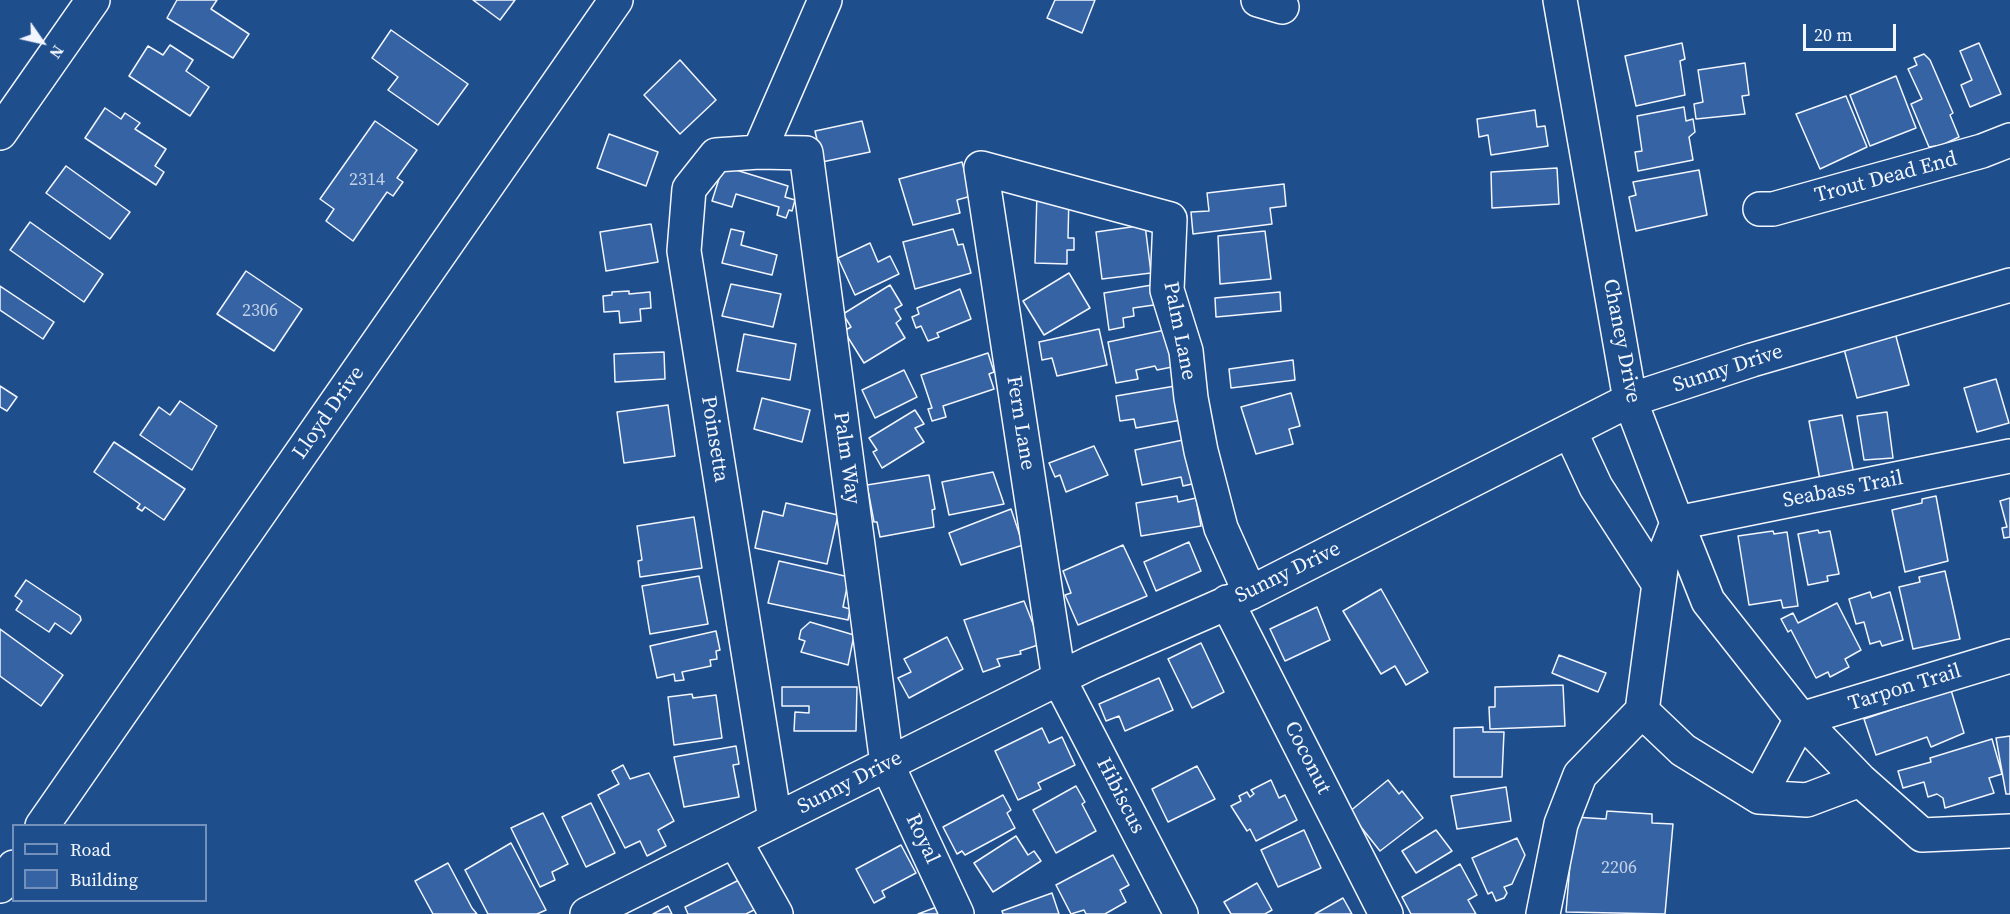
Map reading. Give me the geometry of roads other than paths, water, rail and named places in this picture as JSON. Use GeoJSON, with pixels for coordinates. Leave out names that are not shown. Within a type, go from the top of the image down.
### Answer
{"type":"FeatureCollection","features":[{"type":"Feature","properties":{"kind":"street"},"geometry":{"type":"LineString","coordinates":[[0,133],[93,0]]}},
{"type":"Feature","properties":{"kind":"street","name":"Lloyd Drive"},"geometry":{"type":"LineString","coordinates":[[43,824],[616,0]]}},
{"type":"Feature","properties":{"kind":"street"},"geometry":{"type":"LineString","coordinates":[[759,152],[825,0]]}},
{"type":"Feature","properties":{"kind":"street","name":"Chaney Drive"},"geometry":{"type":"LineString","coordinates":[[1560,0],[1630,400],[1708,601],[1801,719],[1860,780],[1922,835],[2010,831]]}},
{"type":"Feature","properties":{"kind":"street","name":"Trout Dead End"},"geometry":{"type":"LineString","coordinates":[[1760,209],[1773,209],[1971,154],[2010,140]]}},
{"type":"Feature","properties":{"kind":"street","name":"Poinsetta"},"geometry":{"type":"LineString","coordinates":[[776,820],[684,251],[689,189],[716,154],[806,153]]}},
{"type":"Feature","properties":{"kind":"street","name":"Palm Way"},"geometry":{"type":"LineString","coordinates":[[806,153],[887,764]]}},
{"type":"Feature","properties":{"kind":"street","name":"Palm Lane"},"geometry":{"type":"LineString","coordinates":[[981,168],[1170,219],[1167,290],[1186,351],[1191,398],[1201,451],[1239,598]]}},
{"type":"Feature","properties":{"kind":"street","name":"Fern Lane"},"geometry":{"type":"LineString","coordinates":[[981,168],[1059,678]]}},
{"type":"Feature","properties":{"kind":"street","name":"Sunny Drive"},"geometry":{"type":"LineString","coordinates":[[587,914],[1059,678],[1239,598],[1630,400],[1752,360],[2010,285]]}},
{"type":"Feature","properties":{"kind":"street"},"geometry":{"type":"LineString","coordinates":[[1570,430],[1596,487],[1658,583]]}},
{"type":"Feature","properties":{"kind":"street","name":"Seabass Trail"},"geometry":{"type":"LineString","coordinates":[[1677,524],[2010,456]]}},
{"type":"Feature","properties":{"kind":"street"},"geometry":{"type":"LineString","coordinates":[[1543,914],[1561,824],[1580,775],[1642,711],[1662,561],[1677,524]]}},
{"type":"Feature","properties":{"kind":"street","name":"Coconut"},"geometry":{"type":"LineString","coordinates":[[1239,598],[1386,914]]}},
{"type":"Feature","properties":{"kind":"street","name":"Tarpon Trail"},"geometry":{"type":"LineString","coordinates":[[1801,719],[2010,656]]}},
{"type":"Feature","properties":{"kind":"street","name":"Hibiscus"},"geometry":{"type":"LineString","coordinates":[[1059,678],[1181,914]]}},
{"type":"Feature","properties":{"kind":"street"},"geometry":{"type":"LineString","coordinates":[[1642,711],[1683,750],[1759,797],[1807,800],[1860,780]]}},
{"type":"Feature","properties":{"kind":"street"},"geometry":{"type":"LineString","coordinates":[[1759,797],[1801,719]]}},
{"type":"Feature","properties":{"kind":"street","name":"Royal"},"geometry":{"type":"LineString","coordinates":[[887,764],[957,914]]}},
{"type":"Feature","properties":{"kind":"street"},"geometry":{"type":"LineString","coordinates":[[735,841],[776,914]]}},
{"type":"Feature","properties":{"kind":"street"},"geometry":{"type":"LineString","coordinates":[[0,886],[12,870]]}}]}
